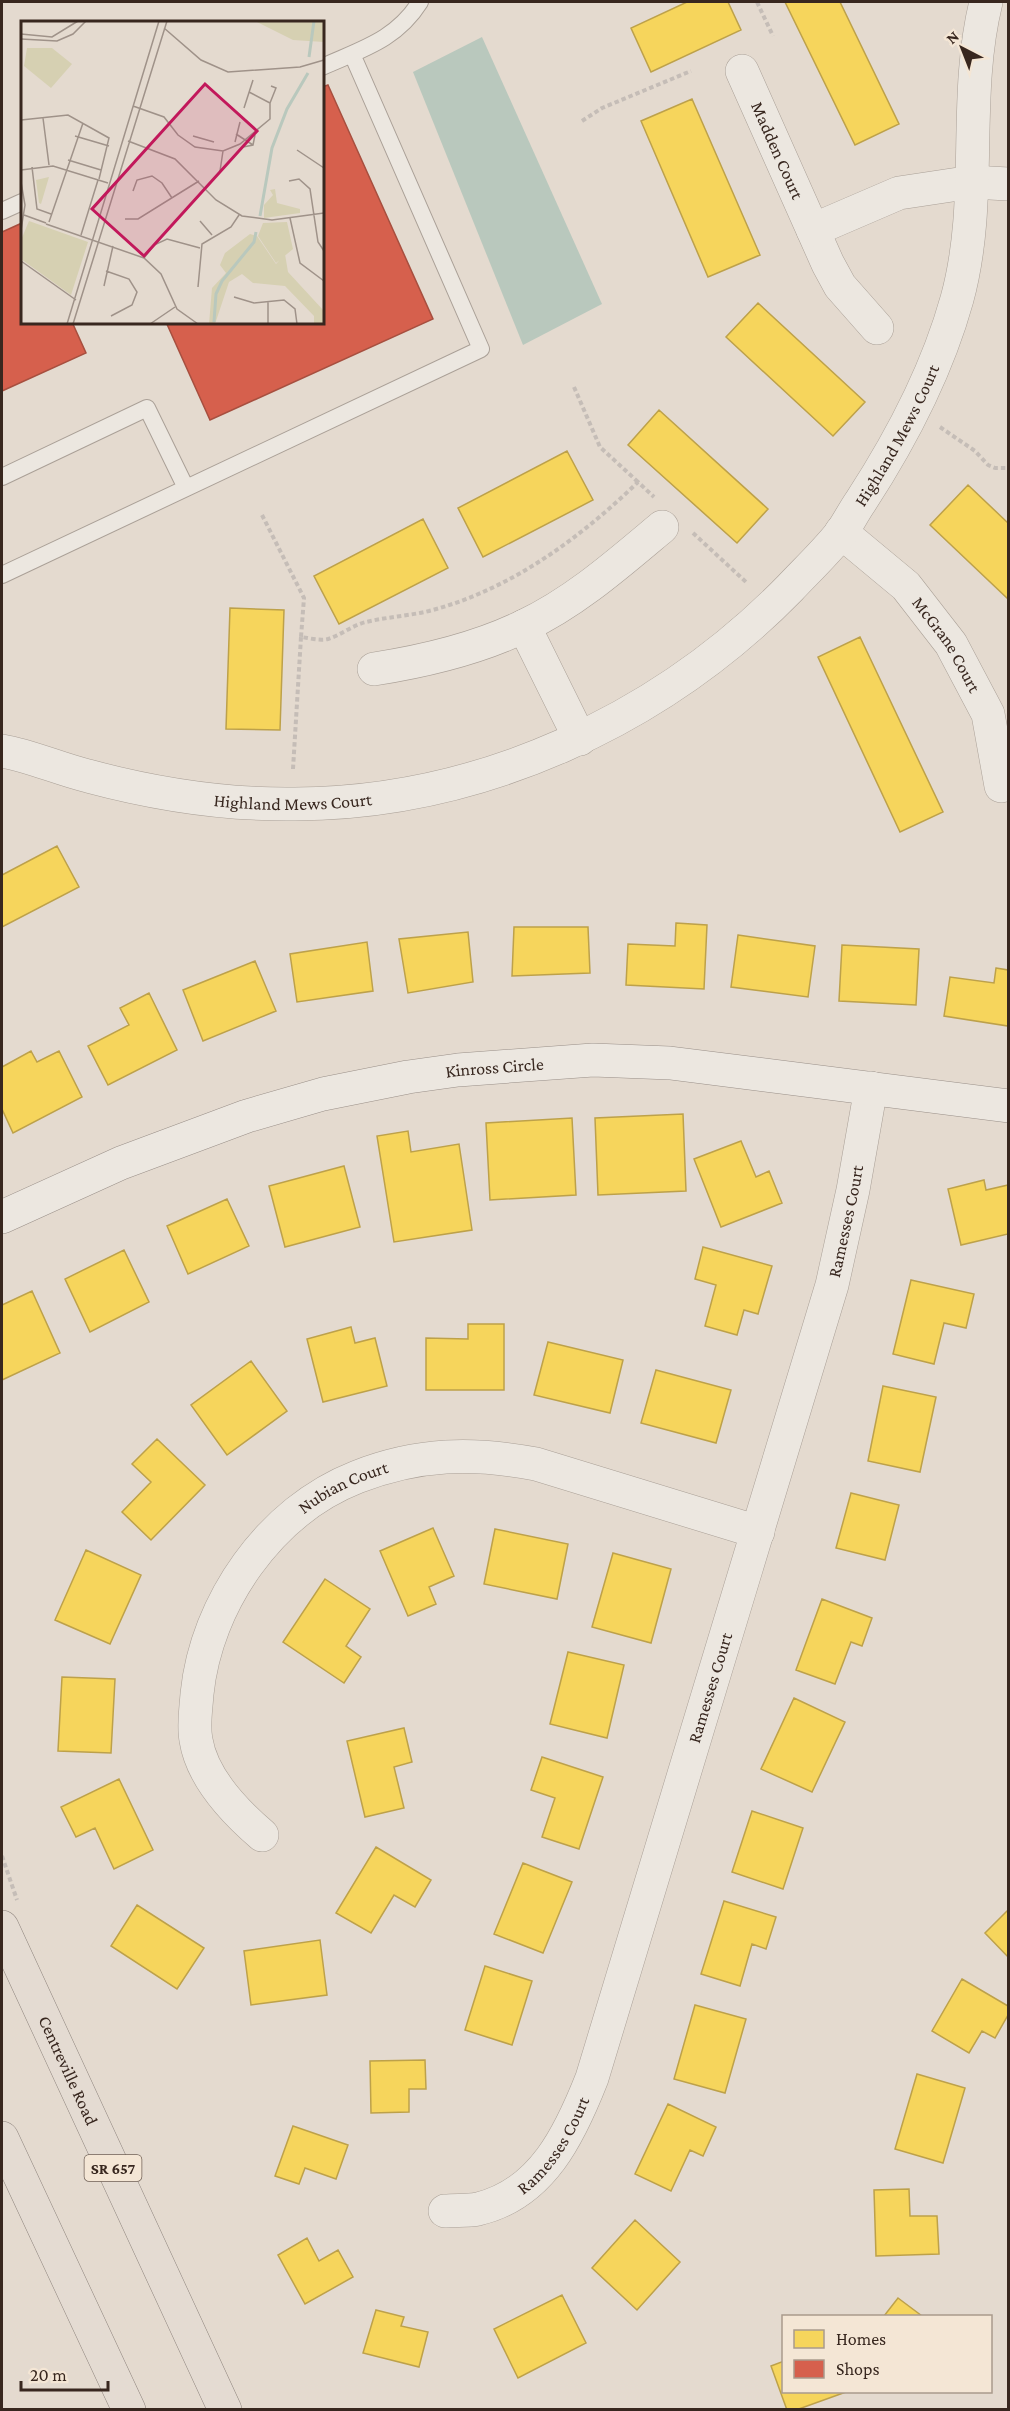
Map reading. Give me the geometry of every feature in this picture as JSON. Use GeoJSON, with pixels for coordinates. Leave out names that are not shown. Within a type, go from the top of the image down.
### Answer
{"type":"FeatureCollection","features":[{"type":"Feature","properties":{"kind":"main road","name":"Centreville Road"},"geometry":{"type":"LineString","coordinates":[[2,1927],[225,2409]]}},
{"type":"Feature","properties":{"kind":"main road"},"geometry":{"type":"LineString","coordinates":[[2,2138],[129,2409]]}},
{"type":"Feature","properties":{"kind":"street","name":"Highland Mews Court"},"geometry":{"type":"LineString","coordinates":[[2,751],[85,776],[151,791],[217,801],[296,804],[369,799],[437,787],[506,768],[580,739],[644,705],[703,665],[761,617],[842,532],[889,458],[922,393],[948,329],[958,295],[968,243],[972,182],[973,84],[978,34],[986,2]]}},
{"type":"Feature","properties":{"kind":"street","name":"Madden Court"},"geometry":{"type":"LineString","coordinates":[[742,71],[840,286],[877,328]]}},
{"type":"Feature","properties":{"kind":"street"},"geometry":{"type":"LineString","coordinates":[[813,230],[899,192],[972,182],[1008,184]]}},
{"type":"Feature","properties":{"kind":"street"},"geometry":{"type":"LineString","coordinates":[[374,669],[455,652],[524,626],[556,609],[592,585],[671,520]]}},
{"type":"Feature","properties":{"kind":"street","name":"McGrane Court"},"geometry":{"type":"LineString","coordinates":[[842,532],[906,586],[951,644],[988,714],[1001,786]]}},
{"type":"Feature","properties":{"kind":"street"},"geometry":{"type":"LineString","coordinates":[[524,626],[580,739]]}},
{"type":"Feature","properties":{"kind":"street","name":"Kinross Circle"},"geometry":{"type":"LineString","coordinates":[[2,1218],[121,1163],[196,1133],[323,1094],[418,1075],[547,1062],[604,1060],[670,1063],[1008,1106]]}},
{"type":"Feature","properties":{"kind":"street","name":"Ramesses Court"},"geometry":{"type":"LineString","coordinates":[[445,2211],[477,2209],[507,2199],[532,2182],[550,2162],[577,2116],[592,2078],[832,1285],[872,1088]]}},
{"type":"Feature","properties":{"kind":"street","name":"Nubian Court"},"geometry":{"type":"LineString","coordinates":[[262,1835],[226,1800],[205,1768],[196,1742],[194,1726],[199,1676],[213,1627],[227,1596],[247,1566],[269,1539],[286,1523],[324,1495],[355,1478],[390,1466],[417,1460],[462,1455],[499,1456],[536,1464],[758,1532]]}},
{"type":"Feature","properties":{"kind":"lane"},"geometry":{"type":"LineString","coordinates":[[324,66],[383,40],[399,29],[420,2]]}},
{"type":"Feature","properties":{"kind":"lane"},"geometry":{"type":"LineString","coordinates":[[2,575],[481,349],[352,54]]}},
{"type":"Feature","properties":{"kind":"lane"},"geometry":{"type":"LineString","coordinates":[[2,211],[21,202]]}},
{"type":"Feature","properties":{"kind":"lane"},"geometry":{"type":"LineString","coordinates":[[2,477],[147,408],[186,488]]}},
{"type":"Feature","properties":{"kind":"path"},"geometry":{"type":"LineString","coordinates":[[757,2],[773,36]]}},
{"type":"Feature","properties":{"kind":"path"},"geometry":{"type":"LineString","coordinates":[[582,121],[602,108],[691,71]]}},
{"type":"Feature","properties":{"kind":"path"},"geometry":{"type":"LineString","coordinates":[[574,387],[600,447],[638,482],[671,520],[746,582]]}},
{"type":"Feature","properties":{"kind":"path"},"geometry":{"type":"LineString","coordinates":[[939,426],[975,451],[988,465],[995,468],[1008,468]]}},
{"type":"Feature","properties":{"kind":"path"},"geometry":{"type":"LineString","coordinates":[[301,637],[327,639],[364,622],[430,611],[484,591],[570,542],[638,482]]}},
{"type":"Feature","properties":{"kind":"path"},"geometry":{"type":"LineString","coordinates":[[262,515],[304,598],[293,769]]}},
{"type":"Feature","properties":{"kind":"shaded area"},"geometry":{"type":"Polygon","coordinates":[[[482,37],[602,304],[523,345],[413,72],[482,37]]]}},
{"type":"Feature","properties":{"kind":"building: Homes"},"geometry":{"type":"Polygon","coordinates":[[[687,2],[728,2],[741,30],[651,72],[631,28],[687,2]]]}},
{"type":"Feature","properties":{"kind":"building: Homes"},"geometry":{"type":"Polygon","coordinates":[[[785,2],[840,2],[899,124],[855,145],[785,2]]]}},
{"type":"Feature","properties":{"kind":"building: Homes"},"geometry":{"type":"Polygon","coordinates":[[[692,99],[760,255],[708,277],[641,121],[692,99]]]}},
{"type":"Feature","properties":{"kind":"building: Homes"},"geometry":{"type":"Polygon","coordinates":[[[758,303],[865,402],[833,436],[726,337],[758,303]]]}},
{"type":"Feature","properties":{"kind":"building: Homes"},"geometry":{"type":"Polygon","coordinates":[[[659,410],[768,509],[737,543],[628,445],[659,410]]]}},
{"type":"Feature","properties":{"kind":"building: Homes"},"geometry":{"type":"Polygon","coordinates":[[[567,451],[593,500],[483,557],[458,508],[567,451]]]}},
{"type":"Feature","properties":{"kind":"building: Homes"},"geometry":{"type":"Polygon","coordinates":[[[968,485],[1008,523],[1008,599],[930,525],[968,485]]]}},
{"type":"Feature","properties":{"kind":"building: Homes"},"geometry":{"type":"Polygon","coordinates":[[[423,519],[448,568],[339,624],[314,576],[423,519]]]}},
{"type":"Feature","properties":{"kind":"building: Homes"},"geometry":{"type":"Polygon","coordinates":[[[230,608],[284,610],[280,730],[226,729],[230,608]]]}},
{"type":"Feature","properties":{"kind":"building: Homes"},"geometry":{"type":"Polygon","coordinates":[[[860,637],[943,812],[900,832],[818,657],[860,637]]]}},
{"type":"Feature","properties":{"kind":"building: Homes"},"geometry":{"type":"Polygon","coordinates":[[[57,846],[79,887],[2,927],[2,875],[57,846]]]}},
{"type":"Feature","properties":{"kind":"building: Homes"},"geometry":{"type":"Polygon","coordinates":[[[676,923],[707,925],[704,989],[626,985],[628,944],[675,946],[676,923]]]}},
{"type":"Feature","properties":{"kind":"building: Homes"},"geometry":{"type":"Polygon","coordinates":[[[514,927],[588,927],[590,973],[512,976],[514,927]]]}},
{"type":"Feature","properties":{"kind":"building: Homes"},"geometry":{"type":"Polygon","coordinates":[[[468,932],[473,982],[408,993],[399,939],[468,932]]]}},
{"type":"Feature","properties":{"kind":"building: Homes"},"geometry":{"type":"Polygon","coordinates":[[[738,935],[815,946],[808,997],[731,987],[738,935]]]}},
{"type":"Feature","properties":{"kind":"building: Homes"},"geometry":{"type":"Polygon","coordinates":[[[367,942],[373,991],[297,1002],[290,954],[367,942]]]}},
{"type":"Feature","properties":{"kind":"building: Homes"},"geometry":{"type":"Polygon","coordinates":[[[842,945],[919,949],[916,1005],[839,1001],[842,945]]]}},
{"type":"Feature","properties":{"kind":"building: Homes"},"geometry":{"type":"Polygon","coordinates":[[[255,961],[276,1011],[203,1041],[183,990],[255,961]]]}},
{"type":"Feature","properties":{"kind":"building: Homes"},"geometry":{"type":"Polygon","coordinates":[[[996,968],[1008,970],[1008,1026],[944,1016],[950,977],[994,983],[996,968]]]}},
{"type":"Feature","properties":{"kind":"building: Homes"},"geometry":{"type":"Polygon","coordinates":[[[149,993],[177,1050],[108,1085],[88,1046],[129,1025],[120,1008],[149,993]]]}},
{"type":"Feature","properties":{"kind":"building: Homes"},"geometry":{"type":"Polygon","coordinates":[[[31,1051],[37,1062],[59,1051],[82,1097],[13,1133],[2,1109],[2,1067],[31,1051]]]}},
{"type":"Feature","properties":{"kind":"building: Homes"},"geometry":{"type":"Polygon","coordinates":[[[683,1114],[686,1191],[598,1195],[595,1118],[683,1114]]]}},
{"type":"Feature","properties":{"kind":"building: Homes"},"geometry":{"type":"Polygon","coordinates":[[[572,1118],[576,1195],[490,1200],[486,1123],[572,1118]]]}},
{"type":"Feature","properties":{"kind":"building: Homes"},"geometry":{"type":"Polygon","coordinates":[[[408,1131],[411,1152],[459,1144],[472,1230],[394,1242],[377,1136],[408,1131]]]}},
{"type":"Feature","properties":{"kind":"building: Homes"},"geometry":{"type":"Polygon","coordinates":[[[741,1141],[756,1177],[769,1171],[782,1203],[721,1227],[694,1159],[741,1141]]]}},
{"type":"Feature","properties":{"kind":"building: Homes"},"geometry":{"type":"Polygon","coordinates":[[[344,1166],[360,1227],[285,1247],[269,1186],[344,1166]]]}},
{"type":"Feature","properties":{"kind":"building: Homes"},"geometry":{"type":"Polygon","coordinates":[[[984,1180],[986,1190],[1008,1185],[1008,1234],[961,1245],[948,1189],[984,1180]]]}},
{"type":"Feature","properties":{"kind":"building: Homes"},"geometry":{"type":"Polygon","coordinates":[[[227,1199],[249,1246],[188,1274],[167,1226],[227,1199]]]}},
{"type":"Feature","properties":{"kind":"building: Homes"},"geometry":{"type":"Polygon","coordinates":[[[703,1247],[772,1266],[758,1314],[744,1310],[737,1335],[705,1326],[716,1285],[695,1279],[703,1247]]]}},
{"type":"Feature","properties":{"kind":"building: Homes"},"geometry":{"type":"Polygon","coordinates":[[[124,1250],[149,1302],[90,1332],[65,1279],[124,1250]]]}},
{"type":"Feature","properties":{"kind":"building: Homes"},"geometry":{"type":"Polygon","coordinates":[[[911,1280],[974,1294],[966,1328],[944,1323],[934,1364],[893,1354],[911,1280]]]}},
{"type":"Feature","properties":{"kind":"building: Homes"},"geometry":{"type":"Polygon","coordinates":[[[32,1291],[60,1353],[2,1380],[2,1305],[32,1291]]]}},
{"type":"Feature","properties":{"kind":"building: Homes"},"geometry":{"type":"Polygon","coordinates":[[[468,1324],[504,1324],[504,1390],[426,1390],[426,1338],[468,1339],[468,1324]]]}},
{"type":"Feature","properties":{"kind":"building: Homes"},"geometry":{"type":"Polygon","coordinates":[[[351,1327],[355,1343],[375,1338],[387,1386],[323,1402],[307,1339],[351,1327]]]}},
{"type":"Feature","properties":{"kind":"building: Homes"},"geometry":{"type":"Polygon","coordinates":[[[548,1342],[623,1360],[610,1413],[534,1395],[548,1342]]]}},
{"type":"Feature","properties":{"kind":"building: Homes"},"geometry":{"type":"Polygon","coordinates":[[[251,1361],[287,1411],[227,1455],[191,1405],[251,1361]]]}},
{"type":"Feature","properties":{"kind":"building: Homes"},"geometry":{"type":"Polygon","coordinates":[[[656,1370],[731,1390],[716,1443],[641,1423],[656,1370]]]}},
{"type":"Feature","properties":{"kind":"building: Homes"},"geometry":{"type":"Polygon","coordinates":[[[883,1386],[936,1397],[920,1472],[868,1461],[883,1386]]]}},
{"type":"Feature","properties":{"kind":"building: Homes"},"geometry":{"type":"Polygon","coordinates":[[[157,1439],[205,1485],[151,1540],[122,1512],[151,1482],[132,1464],[157,1439]]]}},
{"type":"Feature","properties":{"kind":"building: Homes"},"geometry":{"type":"Polygon","coordinates":[[[851,1493],[899,1505],[885,1560],[836,1548],[851,1493]]]}},
{"type":"Feature","properties":{"kind":"building: Homes"},"geometry":{"type":"Polygon","coordinates":[[[433,1528],[454,1576],[429,1587],[436,1604],[408,1616],[380,1551],[433,1528]]]}},
{"type":"Feature","properties":{"kind":"building: Homes"},"geometry":{"type":"Polygon","coordinates":[[[495,1529],[568,1544],[557,1599],[484,1584],[495,1529]]]}},
{"type":"Feature","properties":{"kind":"building: Homes"},"geometry":{"type":"Polygon","coordinates":[[[86,1550],[141,1575],[110,1644],[55,1620],[86,1550]]]}},
{"type":"Feature","properties":{"kind":"building: Homes"},"geometry":{"type":"Polygon","coordinates":[[[613,1553],[671,1569],[651,1643],[592,1627],[613,1553]]]}},
{"type":"Feature","properties":{"kind":"building: Homes"},"geometry":{"type":"Polygon","coordinates":[[[325,1579],[370,1609],[346,1646],[361,1657],[344,1683],[283,1642],[325,1579]]]}},
{"type":"Feature","properties":{"kind":"building: Homes"},"geometry":{"type":"Polygon","coordinates":[[[822,1599],[872,1618],[862,1646],[851,1642],[835,1684],[796,1670],[822,1599]]]}},
{"type":"Feature","properties":{"kind":"building: Homes"},"geometry":{"type":"Polygon","coordinates":[[[568,1652],[624,1665],[607,1738],[550,1724],[568,1652]]]}},
{"type":"Feature","properties":{"kind":"building: Homes"},"geometry":{"type":"Polygon","coordinates":[[[62,1677],[115,1679],[111,1753],[58,1751],[62,1677]]]}},
{"type":"Feature","properties":{"kind":"building: Homes"},"geometry":{"type":"Polygon","coordinates":[[[794,1698],[845,1722],[812,1792],[761,1769],[794,1698]]]}},
{"type":"Feature","properties":{"kind":"building: Homes"},"geometry":{"type":"Polygon","coordinates":[[[404,1728],[412,1762],[394,1767],[404,1808],[365,1817],[347,1741],[404,1728]]]}},
{"type":"Feature","properties":{"kind":"building: Homes"},"geometry":{"type":"Polygon","coordinates":[[[542,1757],[603,1777],[579,1849],[542,1837],[555,1798],[531,1790],[542,1757]]]}},
{"type":"Feature","properties":{"kind":"building: Homes"},"geometry":{"type":"Polygon","coordinates":[[[119,1779],[153,1850],[114,1869],[95,1828],[76,1837],[61,1807],[119,1779]]]}},
{"type":"Feature","properties":{"kind":"building: Homes"},"geometry":{"type":"Polygon","coordinates":[[[752,1811],[803,1828],[783,1889],[732,1872],[752,1811]]]}},
{"type":"Feature","properties":{"kind":"building: Homes"},"geometry":{"type":"Polygon","coordinates":[[[376,1847],[431,1880],[415,1907],[394,1895],[371,1933],[336,1913],[376,1847]]]}},
{"type":"Feature","properties":{"kind":"building: Homes"},"geometry":{"type":"Polygon","coordinates":[[[523,1863],[572,1882],[543,1953],[494,1934],[523,1863]]]}},
{"type":"Feature","properties":{"kind":"building: Homes"},"geometry":{"type":"Polygon","coordinates":[[[724,1901],[776,1917],[766,1949],[752,1944],[740,1986],[701,1974],[724,1901]]]}},
{"type":"Feature","properties":{"kind":"building: Homes"},"geometry":{"type":"Polygon","coordinates":[[[137,1905],[204,1948],[177,1989],[111,1946],[137,1905]]]}},
{"type":"Feature","properties":{"kind":"building: Homes"},"geometry":{"type":"Polygon","coordinates":[[[1008,1910],[1008,1957],[985,1933],[1008,1910]]]}},
{"type":"Feature","properties":{"kind":"building: Homes"},"geometry":{"type":"Polygon","coordinates":[[[320,1940],[327,1995],[251,2005],[244,1951],[320,1940]]]}},
{"type":"Feature","properties":{"kind":"building: Homes"},"geometry":{"type":"Polygon","coordinates":[[[485,1966],[532,1981],[512,2045],[465,2030],[485,1966]]]}},
{"type":"Feature","properties":{"kind":"building: Homes"},"geometry":{"type":"Polygon","coordinates":[[[962,1979],[1008,2006],[1008,2015],[995,2038],[982,2031],[969,2053],[932,2031],[962,1979]]]}},
{"type":"Feature","properties":{"kind":"building: Homes"},"geometry":{"type":"Polygon","coordinates":[[[695,2005],[746,2019],[725,2093],[674,2079],[695,2005]]]}},
{"type":"Feature","properties":{"kind":"building: Homes"},"geometry":{"type":"Polygon","coordinates":[[[425,2060],[426,2089],[409,2089],[409,2112],[371,2113],[370,2061],[425,2060]]]}},
{"type":"Feature","properties":{"kind":"building: Homes"},"geometry":{"type":"Polygon","coordinates":[[[917,2074],[965,2088],[943,2163],[895,2149],[917,2074]]]}},
{"type":"Feature","properties":{"kind":"building: Homes"},"geometry":{"type":"Polygon","coordinates":[[[668,2104],[716,2127],[703,2156],[690,2150],[671,2191],[635,2174],[668,2104]]]}},
{"type":"Feature","properties":{"kind":"building: Homes"},"geometry":{"type":"Polygon","coordinates":[[[293,2126],[348,2145],[336,2179],[305,2168],[299,2184],[275,2176],[293,2126]]]}},
{"type":"Feature","properties":{"kind":"building: Homes"},"geometry":{"type":"Polygon","coordinates":[[[909,2189],[910,2216],[937,2216],[939,2254],[876,2256],[874,2190],[909,2189]]]}},
{"type":"Feature","properties":{"kind":"building: Homes"},"geometry":{"type":"Polygon","coordinates":[[[635,2220],[680,2262],[637,2310],[592,2268],[635,2220]]]}},
{"type":"Feature","properties":{"kind":"building: Homes"},"geometry":{"type":"Polygon","coordinates":[[[307,2238],[319,2261],[338,2250],[353,2277],[305,2304],[278,2255],[307,2238]]]}},
{"type":"Feature","properties":{"kind":"building: Homes"},"geometry":{"type":"Polygon","coordinates":[[[562,2295],[586,2343],[518,2378],[494,2329],[562,2295]]]}},
{"type":"Feature","properties":{"kind":"building: Homes"},"geometry":{"type":"Polygon","coordinates":[[[898,2298],[921,2315],[885,2315],[898,2298]]]}},
{"type":"Feature","properties":{"kind":"building: Homes"},"geometry":{"type":"Polygon","coordinates":[[[376,2310],[404,2317],[401,2326],[428,2332],[419,2367],[363,2353],[376,2310]]]}},
{"type":"Feature","properties":{"kind":"building: Homes"},"geometry":{"type":"Polygon","coordinates":[[[782,2362],[782,2393],[843,2393],[796,2410],[787,2410],[771,2366],[782,2362]]]}},
{"type":"Feature","properties":{"kind":"building: Shops"},"geometry":{"type":"Polygon","coordinates":[[[328,85],[433,319],[210,420],[167,324],[324,324],[324,86],[328,85]]]}},
{"type":"Feature","properties":{"kind":"building: Shops"},"geometry":{"type":"Polygon","coordinates":[[[21,223],[21,324],[73,324],[86,353],[2,391],[2,232],[21,223]]]}}]}
